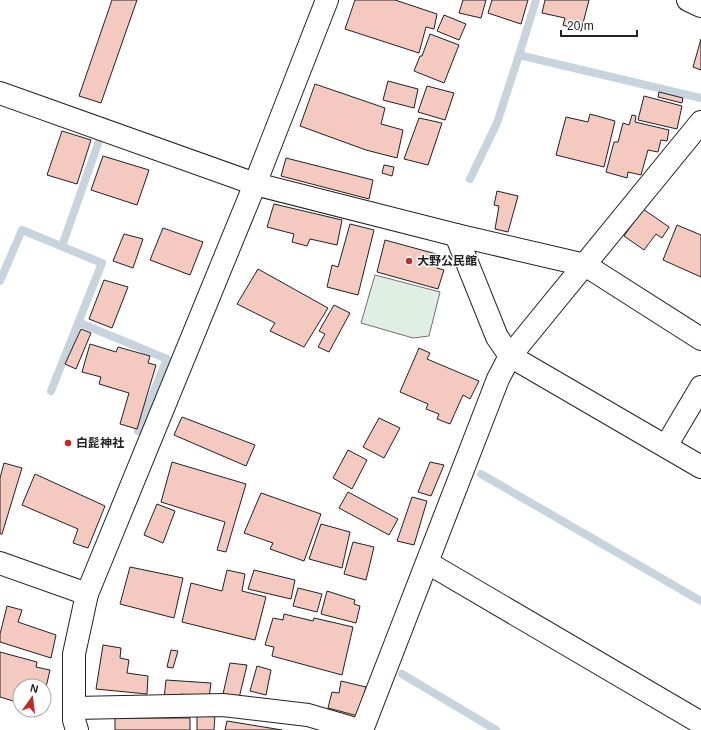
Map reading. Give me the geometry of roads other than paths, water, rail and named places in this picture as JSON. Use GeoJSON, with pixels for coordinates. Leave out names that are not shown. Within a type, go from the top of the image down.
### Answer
{"type":"FeatureCollection","features":[{"type":"Feature","properties":{"kind":"street"},"geometry":{"type":"LineString","coordinates":[[77,730],[74,720],[74,654],[87,594],[255,184],[327,0]]}},
{"type":"Feature","properties":{"kind":"street"},"geometry":{"type":"LineString","coordinates":[[688,0],[701,6]]}},
{"type":"Feature","properties":{"kind":"street"},"geometry":{"type":"LineString","coordinates":[[0,92],[255,184],[456,235],[585,265],[701,339]]}},
{"type":"Feature","properties":{"kind":"street"},"geometry":{"type":"LineString","coordinates":[[362,730],[428,563],[498,379],[510,356],[701,122]]}},
{"type":"Feature","properties":{"kind":"street"},"geometry":{"type":"LineString","coordinates":[[456,235],[497,337],[510,356],[701,467]]}},
{"type":"Feature","properties":{"kind":"street"},"geometry":{"type":"LineString","coordinates":[[666,446],[701,387]]}},
{"type":"Feature","properties":{"kind":"street"},"geometry":{"type":"LineString","coordinates":[[0,563],[87,594]]}},
{"type":"Feature","properties":{"kind":"street"},"geometry":{"type":"LineString","coordinates":[[428,563],[701,723]]}},
{"type":"Feature","properties":{"kind":"street"},"geometry":{"type":"LineString","coordinates":[[74,708],[223,705],[308,715],[359,730]]}},
{"type":"Feature","properties":{"kind":"waterway"},"geometry":{"type":"LineString","coordinates":[[536,0],[519,55],[701,98]]}},
{"type":"Feature","properties":{"kind":"waterway"},"geometry":{"type":"LineString","coordinates":[[470,179],[497,123],[519,55]]}},
{"type":"Feature","properties":{"kind":"waterway"},"geometry":{"type":"LineString","coordinates":[[62,246],[100,138]]}},
{"type":"Feature","properties":{"kind":"waterway"},"geometry":{"type":"LineString","coordinates":[[0,281],[22,230],[102,263],[51,391]]}},
{"type":"Feature","properties":{"kind":"waterway"},"geometry":{"type":"LineString","coordinates":[[80,323],[167,359],[138,431]]}},
{"type":"Feature","properties":{"kind":"waterway"},"geometry":{"type":"LineString","coordinates":[[481,474],[701,601]]}},
{"type":"Feature","properties":{"kind":"waterway"},"geometry":{"type":"LineString","coordinates":[[402,674],[496,730]]}},
{"type":"Feature","properties":{"kind":"place","name":"大野公民館"},"geometry":{"type":"Point","coordinates":[409,261]}},
{"type":"Feature","properties":{"kind":"place","name":"白髭神社"},"geometry":{"type":"Point","coordinates":[68,443]}}]}
